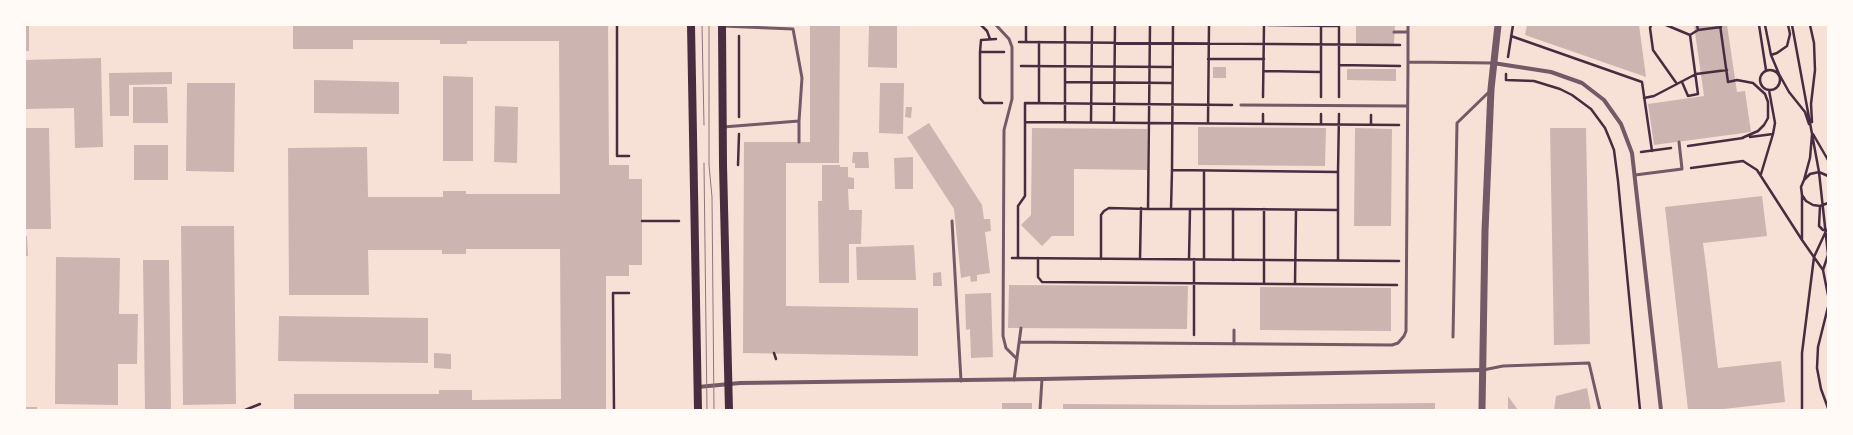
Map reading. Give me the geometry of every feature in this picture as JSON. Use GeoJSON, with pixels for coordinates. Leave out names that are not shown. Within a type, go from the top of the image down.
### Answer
{"type":"FeatureCollection","features":[{"type":"Feature","properties":{"kind":"main road"},"geometry":{"type":"LineString","coordinates":[[691,25],[698,410]]}},
{"type":"Feature","properties":{"kind":"main road"},"geometry":{"type":"LineString","coordinates":[[722,26],[729,410]]}},
{"type":"Feature","properties":{"kind":"street"},"geometry":{"type":"LineString","coordinates":[[1482,410],[1485,231],[1491,89],[1498,25]]}},
{"type":"Feature","properties":{"kind":"street"},"geometry":{"type":"LineString","coordinates":[[1493,63],[1551,72],[1582,83],[1604,100],[1614,113],[1627,136],[1632,154],[1635,175],[1661,410]]}},
{"type":"Feature","properties":{"kind":"street"},"geometry":{"type":"LineString","coordinates":[[697,386],[728,383],[961,381],[1483,370]]}},
{"type":"Feature","properties":{"kind":"lane"},"geometry":{"type":"LineString","coordinates":[[996,25],[1010,40],[1012,52],[1012,103],[1005,128],[1003,340],[1006,348],[1017,359]]}},
{"type":"Feature","properties":{"kind":"lane"},"geometry":{"type":"LineString","coordinates":[[1019,342],[1392,345],[1401,340],[1406,331],[1408,25]]}},
{"type":"Feature","properties":{"kind":"lane"},"geometry":{"type":"LineString","coordinates":[[722,26],[793,30],[802,78],[799,142]]}},
{"type":"Feature","properties":{"kind":"lane"},"geometry":{"type":"LineString","coordinates":[[1394,32],[1408,32]]}},
{"type":"Feature","properties":{"kind":"lane"},"geometry":{"type":"LineString","coordinates":[[1408,64],[1493,63]]}},
{"type":"Feature","properties":{"kind":"lane"},"geometry":{"type":"LineString","coordinates":[[1453,337],[1457,123],[1491,89]]}},
{"type":"Feature","properties":{"kind":"lane"},"geometry":{"type":"LineString","coordinates":[[1241,105],[1407,106]]}},
{"type":"Feature","properties":{"kind":"lane"},"geometry":{"type":"LineString","coordinates":[[723,127],[799,121]]}},
{"type":"Feature","properties":{"kind":"lane"},"geometry":{"type":"LineString","coordinates":[[1635,175],[1682,169],[1679,142]]}},
{"type":"Feature","properties":{"kind":"lane"},"geometry":{"type":"LineString","coordinates":[[952,221],[961,381]]}},
{"type":"Feature","properties":{"kind":"lane"},"geometry":{"type":"LineString","coordinates":[[1014,380],[1021,328]]}},
{"type":"Feature","properties":{"kind":"lane"},"geometry":{"type":"LineString","coordinates":[[1234,330],[1234,344]]}},
{"type":"Feature","properties":{"kind":"lane"},"geometry":{"type":"LineString","coordinates":[[1483,370],[1503,366],[1589,363],[1600,410]]}},
{"type":"Feature","properties":{"kind":"lane"},"geometry":{"type":"LineString","coordinates":[[1040,410],[1042,379]]}},
{"type":"Feature","properties":{"kind":"path"},"geometry":{"type":"LineString","coordinates":[[617,25],[617,156],[629,156]]}},
{"type":"Feature","properties":{"kind":"path"},"geometry":{"type":"LineString","coordinates":[[981,25],[987,31],[990,39]]}},
{"type":"Feature","properties":{"kind":"path"},"geometry":{"type":"LineString","coordinates":[[1026,25],[1026,42]]}},
{"type":"Feature","properties":{"kind":"path"},"geometry":{"type":"LineString","coordinates":[[1065,25],[1065,122]]}},
{"type":"Feature","properties":{"kind":"path"},"geometry":{"type":"LineString","coordinates":[[1091,122],[1092,25]]}},
{"type":"Feature","properties":{"kind":"path"},"geometry":{"type":"LineString","coordinates":[[1114,122],[1115,25]]}},
{"type":"Feature","properties":{"kind":"path"},"geometry":{"type":"LineString","coordinates":[[1148,208],[1150,25]]}},
{"type":"Feature","properties":{"kind":"path"},"geometry":{"type":"LineString","coordinates":[[1171,209],[1173,25]]}},
{"type":"Feature","properties":{"kind":"path"},"geometry":{"type":"LineString","coordinates":[[1208,123],[1209,25]]}},
{"type":"Feature","properties":{"kind":"path"},"geometry":{"type":"LineString","coordinates":[[1263,124],[1264,25]]}},
{"type":"Feature","properties":{"kind":"path"},"geometry":{"type":"LineString","coordinates":[[1268,25],[1339,25],[1339,65],[1408,64]]}},
{"type":"Feature","properties":{"kind":"path"},"geometry":{"type":"LineString","coordinates":[[1513,25],[1506,80],[1534,81],[1560,89],[1572,95],[1591,109],[1605,128],[1614,150],[1640,410]]}},
{"type":"Feature","properties":{"kind":"path"},"geometry":{"type":"LineString","coordinates":[[1651,25],[1650,28],[1653,50],[1677,84]]}},
{"type":"Feature","properties":{"kind":"path"},"geometry":{"type":"LineString","coordinates":[[1666,25],[1690,35]]}},
{"type":"Feature","properties":{"kind":"path"},"geometry":{"type":"LineString","coordinates":[[1697,25],[1698,30]]}},
{"type":"Feature","properties":{"kind":"path"},"geometry":{"type":"LineString","coordinates":[[1759,25],[1766,70]]}},
{"type":"Feature","properties":{"kind":"path"},"geometry":{"type":"LineString","coordinates":[[1765,25],[1771,55],[1779,74],[1789,92],[1805,112],[1812,131],[1828,160]]}},
{"type":"Feature","properties":{"kind":"path"},"geometry":{"type":"LineString","coordinates":[[1771,55],[1777,54],[1786,46],[1790,34],[1788,25]]}},
{"type":"Feature","properties":{"kind":"path"},"geometry":{"type":"LineString","coordinates":[[1792,25],[1812,131],[1818,172],[1822,206],[1819,226],[1823,230],[1827,230]]}},
{"type":"Feature","properties":{"kind":"path"},"geometry":{"type":"LineString","coordinates":[[1802,240],[1801,187],[1810,158],[1812,131],[1811,104],[1815,70],[1814,43],[1810,25]]}},
{"type":"Feature","properties":{"kind":"path"},"geometry":{"type":"LineString","coordinates":[[1321,26],[1321,124]]}},
{"type":"Feature","properties":{"kind":"path"},"geometry":{"type":"LineString","coordinates":[[1690,35],[1698,30],[1721,26],[1728,82],[1745,80],[1761,87],[1774,90],[1780,83],[1779,74]]}},
{"type":"Feature","properties":{"kind":"path"},"geometry":{"type":"LineString","coordinates":[[738,165],[739,28]]}},
{"type":"Feature","properties":{"kind":"path"},"geometry":{"type":"LineString","coordinates":[[1682,82],[1688,96],[1698,94],[1690,35]]}},
{"type":"Feature","properties":{"kind":"path"},"geometry":{"type":"LineString","coordinates":[[1511,36],[1642,82],[1652,151]]}},
{"type":"Feature","properties":{"kind":"path"},"geometry":{"type":"LineString","coordinates":[[1241,105],[984,103],[980,98],[980,41],[990,39],[1065,43],[1408,45]]}},
{"type":"Feature","properties":{"kind":"path"},"geometry":{"type":"LineString","coordinates":[[1039,42],[1039,103]]}},
{"type":"Feature","properties":{"kind":"path"},"geometry":{"type":"LineString","coordinates":[[980,52],[1012,52]]}},
{"type":"Feature","properties":{"kind":"path"},"geometry":{"type":"LineString","coordinates":[[1208,59],[1264,59]]}},
{"type":"Feature","properties":{"kind":"path"},"geometry":{"type":"LineString","coordinates":[[1012,66],[1172,67]]}},
{"type":"Feature","properties":{"kind":"path"},"geometry":{"type":"LineString","coordinates":[[1742,138],[1758,131],[1768,118],[1768,102],[1761,87],[1760,77],[1766,70],[1771,69],[1779,74]]}},
{"type":"Feature","properties":{"kind":"path"},"geometry":{"type":"LineString","coordinates":[[1644,98],[1654,96],[1696,74],[1726,70]]}},
{"type":"Feature","properties":{"kind":"path"},"geometry":{"type":"LineString","coordinates":[[1264,71],[1321,72]]}},
{"type":"Feature","properties":{"kind":"path"},"geometry":{"type":"LineString","coordinates":[[1065,82],[1172,83]]}},
{"type":"Feature","properties":{"kind":"path"},"geometry":{"type":"LineString","coordinates":[[1760,174],[1773,134],[1774,123],[1770,90]]}},
{"type":"Feature","properties":{"kind":"path"},"geometry":{"type":"LineString","coordinates":[[1018,258],[1018,206],[1025,196],[1025,103]]}},
{"type":"Feature","properties":{"kind":"path"},"geometry":{"type":"LineString","coordinates":[[1025,122],[1407,125]]}},
{"type":"Feature","properties":{"kind":"path"},"geometry":{"type":"LineString","coordinates":[[1338,130],[1338,260]]}},
{"type":"Feature","properties":{"kind":"path"},"geometry":{"type":"LineString","coordinates":[[1632,154],[1773,134]]}},
{"type":"Feature","properties":{"kind":"path"},"geometry":{"type":"LineString","coordinates":[[1682,169],[1743,160],[1753,166],[1760,174],[1823,270],[1828,295]]}},
{"type":"Feature","properties":{"kind":"path"},"geometry":{"type":"LineString","coordinates":[[1172,170],[1338,172]]}},
{"type":"Feature","properties":{"kind":"path"},"geometry":{"type":"LineString","coordinates":[[1204,171],[1204,259]]}},
{"type":"Feature","properties":{"kind":"path"},"geometry":{"type":"LineString","coordinates":[[1804,180],[1810,174],[1818,172],[1828,176]]}},
{"type":"Feature","properties":{"kind":"path"},"geometry":{"type":"LineString","coordinates":[[1802,195],[1806,202],[1813,206],[1822,206],[1828,202]]}},
{"type":"Feature","properties":{"kind":"path"},"geometry":{"type":"LineString","coordinates":[[1822,206],[1826,216],[1828,254],[1823,270]]}},
{"type":"Feature","properties":{"kind":"path"},"geometry":{"type":"LineString","coordinates":[[1101,259],[1102,212],[1109,208],[1338,210]]}},
{"type":"Feature","properties":{"kind":"path"},"geometry":{"type":"LineString","coordinates":[[1140,259],[1141,208]]}},
{"type":"Feature","properties":{"kind":"path"},"geometry":{"type":"LineString","coordinates":[[1189,259],[1190,209]]}},
{"type":"Feature","properties":{"kind":"path"},"geometry":{"type":"LineString","coordinates":[[1233,260],[1234,209]]}},
{"type":"Feature","properties":{"kind":"path"},"geometry":{"type":"LineString","coordinates":[[1264,209],[1264,284]]}},
{"type":"Feature","properties":{"kind":"path"},"geometry":{"type":"LineString","coordinates":[[1295,284],[1296,210]]}},
{"type":"Feature","properties":{"kind":"path"},"geometry":{"type":"LineString","coordinates":[[1821,218],[1826,216]]}},
{"type":"Feature","properties":{"kind":"path"},"geometry":{"type":"LineString","coordinates":[[642,221],[680,221]]}},
{"type":"Feature","properties":{"kind":"path"},"geometry":{"type":"LineString","coordinates":[[1802,410],[1802,353],[1814,257],[1827,230]]}},
{"type":"Feature","properties":{"kind":"path"},"geometry":{"type":"LineString","coordinates":[[1004,258],[1385,261]]}},
{"type":"Feature","properties":{"kind":"path"},"geometry":{"type":"LineString","coordinates":[[1038,258],[1038,277],[1042,282],[1385,285]]}},
{"type":"Feature","properties":{"kind":"path"},"geometry":{"type":"LineString","coordinates":[[1194,259],[1194,329]]}},
{"type":"Feature","properties":{"kind":"path"},"geometry":{"type":"LineString","coordinates":[[614,410],[613,293],[629,293]]}},
{"type":"Feature","properties":{"kind":"path"},"geometry":{"type":"LineString","coordinates":[[1828,307],[1819,342],[1817,368],[1821,390],[1828,408]]}},
{"type":"Feature","properties":{"kind":"path"},"geometry":{"type":"LineString","coordinates":[[774,353],[776,359]]}},
{"type":"Feature","properties":{"kind":"path"},"geometry":{"type":"LineString","coordinates":[[245,410],[260,404]]}},
{"type":"Feature","properties":{"kind":"building"},"geometry":{"type":"Polygon","coordinates":[[[25,25],[29,25],[29,51],[25,51],[25,25]]]}},
{"type":"Feature","properties":{"kind":"building"},"geometry":{"type":"Polygon","coordinates":[[[293,25],[608,25],[609,165],[629,165],[629,179],[642,179],[642,265],[629,265],[629,276],[606,276],[606,410],[294,410],[294,394],[439,394],[439,390],[472,390],[472,400],[561,399],[560,249],[466,249],[466,254],[442,254],[442,250],[368,250],[369,295],[289,295],[288,148],[367,147],[368,197],[443,197],[443,191],[466,191],[466,194],[560,194],[559,41],[467,41],[467,44],[440,44],[440,40],[353,40],[353,49],[293,49],[293,25]]]}},
{"type":"Feature","properties":{"kind":"building"},"geometry":{"type":"Polygon","coordinates":[[[810,25],[840,25],[839,163],[786,163],[786,306],[918,308],[918,356],[743,353],[744,142],[810,142],[810,25]]]}},
{"type":"Feature","properties":{"kind":"building"},"geometry":{"type":"Polygon","coordinates":[[[869,25],[897,25],[897,68],[868,67],[869,25]]]}},
{"type":"Feature","properties":{"kind":"building"},"geometry":{"type":"Polygon","coordinates":[[[1356,25],[1395,25],[1394,44],[1356,44],[1356,25]]]}},
{"type":"Feature","properties":{"kind":"building"},"geometry":{"type":"Polygon","coordinates":[[[1527,25],[1639,25],[1646,77],[1525,35],[1527,25]]]}},
{"type":"Feature","properties":{"kind":"building"},"geometry":{"type":"Polygon","coordinates":[[[1694,25],[1727,25],[1737,92],[1745,91],[1751,132],[1654,145],[1648,104],[1704,96],[1694,25]]]}},
{"type":"Feature","properties":{"kind":"building"},"geometry":{"type":"Polygon","coordinates":[[[101,58],[103,147],[75,148],[74,108],[25,109],[25,60],[101,58]]]}},
{"type":"Feature","properties":{"kind":"building"},"geometry":{"type":"Polygon","coordinates":[[[1213,67],[1226,67],[1226,78],[1213,78],[1213,67]]]}},
{"type":"Feature","properties":{"kind":"building"},"geometry":{"type":"Polygon","coordinates":[[[1347,69],[1396,69],[1396,81],[1347,80],[1347,69]]]}},
{"type":"Feature","properties":{"kind":"building"},"geometry":{"type":"Polygon","coordinates":[[[172,72],[172,84],[129,85],[129,116],[110,116],[109,73],[172,72]]]}},
{"type":"Feature","properties":{"kind":"building"},"geometry":{"type":"Polygon","coordinates":[[[443,76],[473,77],[473,161],[443,161],[443,76]]]}},
{"type":"Feature","properties":{"kind":"building"},"geometry":{"type":"Polygon","coordinates":[[[314,80],[399,82],[399,114],[314,113],[314,80]]]}},
{"type":"Feature","properties":{"kind":"building"},"geometry":{"type":"Polygon","coordinates":[[[187,83],[235,83],[234,172],[186,171],[187,83]]]}},
{"type":"Feature","properties":{"kind":"building"},"geometry":{"type":"Polygon","coordinates":[[[880,83],[904,83],[903,134],[879,133],[880,83]]]}},
{"type":"Feature","properties":{"kind":"building"},"geometry":{"type":"Polygon","coordinates":[[[133,87],[167,87],[168,123],[133,123],[133,87]]]}},
{"type":"Feature","properties":{"kind":"building"},"geometry":{"type":"Polygon","coordinates":[[[495,106],[518,107],[517,163],[494,162],[495,106]]]}},
{"type":"Feature","properties":{"kind":"building"},"geometry":{"type":"Polygon","coordinates":[[[906,107],[912,107],[911,118],[905,117],[906,107]]]}},
{"type":"Feature","properties":{"kind":"building"},"geometry":{"type":"Polygon","coordinates":[[[929,123],[982,205],[984,219],[990,219],[991,231],[985,232],[990,273],[977,275],[977,281],[971,282],[970,276],[961,278],[954,209],[907,137],[929,123]]]}},
{"type":"Feature","properties":{"kind":"building"},"geometry":{"type":"Polygon","coordinates":[[[1198,127],[1326,128],[1325,166],[1198,165],[1198,127]]]}},
{"type":"Feature","properties":{"kind":"building"},"geometry":{"type":"Polygon","coordinates":[[[25,128],[49,128],[51,229],[25,229],[25,128]]]}},
{"type":"Feature","properties":{"kind":"building"},"geometry":{"type":"Polygon","coordinates":[[[1032,128],[1147,129],[1147,170],[1074,169],[1074,236],[1052,236],[1042,246],[1021,225],[1031,215],[1032,128]]]}},
{"type":"Feature","properties":{"kind":"building"},"geometry":{"type":"Polygon","coordinates":[[[1355,128],[1392,129],[1391,226],[1354,226],[1355,128]]]}},
{"type":"Feature","properties":{"kind":"building"},"geometry":{"type":"Polygon","coordinates":[[[1550,128],[1586,128],[1590,344],[1554,345],[1550,128]]]}},
{"type":"Feature","properties":{"kind":"building"},"geometry":{"type":"Polygon","coordinates":[[[134,145],[168,145],[168,180],[134,180],[134,145]]]}},
{"type":"Feature","properties":{"kind":"building"},"geometry":{"type":"Polygon","coordinates":[[[853,152],[868,152],[869,168],[855,168],[855,163],[852,163],[853,152]]]}},
{"type":"Feature","properties":{"kind":"building"},"geometry":{"type":"Polygon","coordinates":[[[913,157],[913,189],[895,189],[894,158],[913,157]]]}},
{"type":"Feature","properties":{"kind":"building"},"geometry":{"type":"Polygon","coordinates":[[[822,165],[840,165],[840,167],[848,167],[848,177],[854,178],[854,189],[848,189],[849,210],[862,210],[861,244],[849,244],[849,283],[819,283],[818,201],[822,201],[822,165]]]}},
{"type":"Feature","properties":{"kind":"building"},"geometry":{"type":"Polygon","coordinates":[[[1762,196],[1767,236],[1703,243],[1718,368],[1781,361],[1785,402],[1715,410],[1688,410],[1665,207],[1762,196]]]}},
{"type":"Feature","properties":{"kind":"building"},"geometry":{"type":"Polygon","coordinates":[[[181,226],[234,226],[236,404],[183,405],[181,226]]]}},
{"type":"Feature","properties":{"kind":"building"},"geometry":{"type":"Polygon","coordinates":[[[25,236],[27,236],[28,256],[25,256],[25,236]]]}},
{"type":"Feature","properties":{"kind":"building"},"geometry":{"type":"Polygon","coordinates":[[[914,245],[916,280],[857,280],[856,247],[914,245]]]}},
{"type":"Feature","properties":{"kind":"building"},"geometry":{"type":"Polygon","coordinates":[[[56,257],[120,258],[119,314],[138,314],[137,364],[118,364],[118,405],[55,404],[56,257]]]}},
{"type":"Feature","properties":{"kind":"building"},"geometry":{"type":"Polygon","coordinates":[[[143,260],[169,260],[171,410],[145,410],[143,260]]]}},
{"type":"Feature","properties":{"kind":"building"},"geometry":{"type":"Polygon","coordinates":[[[941,272],[942,286],[933,286],[933,273],[941,272]]]}},
{"type":"Feature","properties":{"kind":"building"},"geometry":{"type":"Polygon","coordinates":[[[1009,285],[1188,286],[1187,329],[1008,328],[1009,285]]]}},
{"type":"Feature","properties":{"kind":"building"},"geometry":{"type":"Polygon","coordinates":[[[1260,287],[1391,288],[1391,331],[1260,330],[1260,287]]]}},
{"type":"Feature","properties":{"kind":"building"},"geometry":{"type":"Polygon","coordinates":[[[991,293],[993,357],[971,358],[970,329],[966,330],[965,294],[991,293]]]}},
{"type":"Feature","properties":{"kind":"building"},"geometry":{"type":"Polygon","coordinates":[[[279,316],[428,318],[428,363],[278,361],[279,316]]]}},
{"type":"Feature","properties":{"kind":"building"},"geometry":{"type":"Polygon","coordinates":[[[434,353],[451,354],[451,369],[434,368],[434,353]]]}},
{"type":"Feature","properties":{"kind":"building"},"geometry":{"type":"Polygon","coordinates":[[[1587,388],[1591,410],[1554,410],[1556,396],[1587,388]]]}},
{"type":"Feature","properties":{"kind":"building"},"geometry":{"type":"Polygon","coordinates":[[[1508,396],[1518,410],[1508,410],[1508,396]]]}},
{"type":"Feature","properties":{"kind":"building"},"geometry":{"type":"Polygon","coordinates":[[[1002,403],[1032,403],[1032,410],[1002,410],[1002,403]]]}},
{"type":"Feature","properties":{"kind":"building"},"geometry":{"type":"Polygon","coordinates":[[[1435,403],[1435,410],[1063,410],[1063,404],[1225,405],[1435,403]]]}},
{"type":"Feature","properties":{"kind":"building"},"geometry":{"type":"Polygon","coordinates":[[[25,407],[37,407],[37,410],[25,410],[25,407]]]}},
{"type":"Feature","properties":{"kind":"tram line"},"geometry":{"type":"LineString","coordinates":[[702,25],[704,125]]}},
{"type":"Feature","properties":{"kind":"tram line"},"geometry":{"type":"LineString","coordinates":[[709,25],[709,165],[712,197],[714,410]]}},
{"type":"Feature","properties":{"kind":"tram line"},"geometry":{"type":"LineString","coordinates":[[704,163],[707,410]]}}]}
